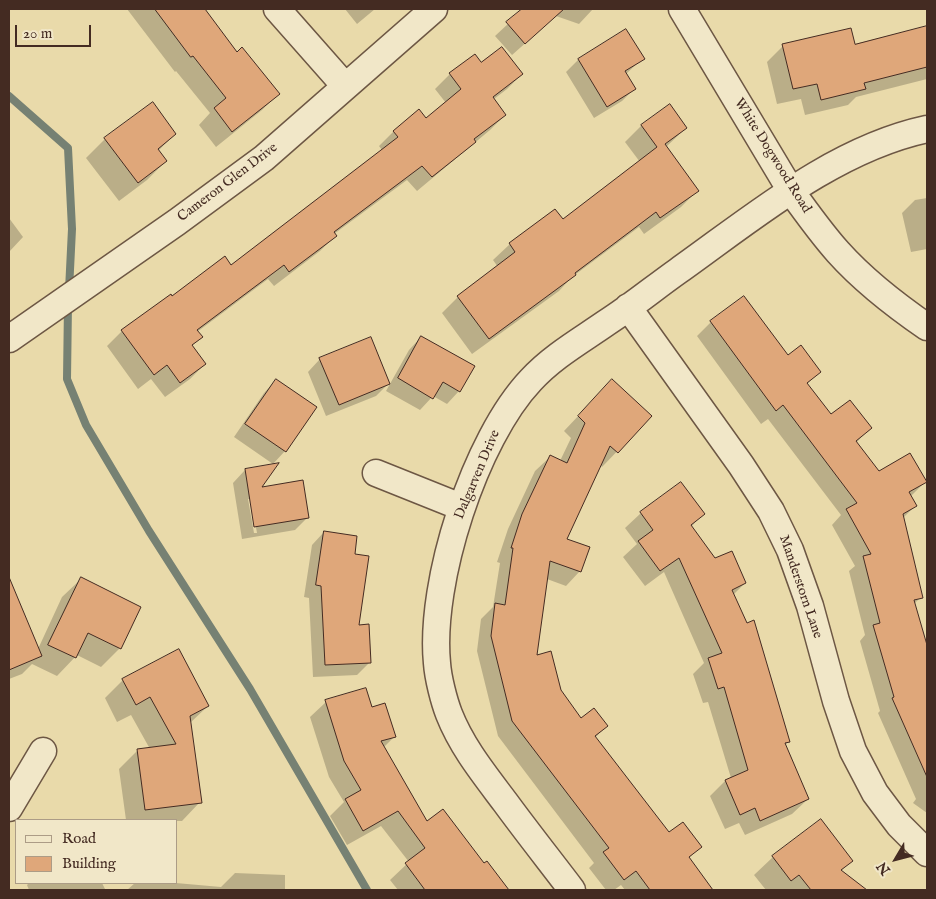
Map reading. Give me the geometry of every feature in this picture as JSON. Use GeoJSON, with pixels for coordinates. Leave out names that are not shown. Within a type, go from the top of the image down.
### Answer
{"type":"FeatureCollection","features":[{"type":"Feature","properties":{"kind":"street"},"geometry":{"type":"LineString","coordinates":[[277,9],[345,86]]}},
{"type":"Feature","properties":{"kind":"street","name":"Cameron Glen Drive"},"geometry":{"type":"LineString","coordinates":[[9,338],[177,222],[264,158],[434,9]]}},
{"type":"Feature","properties":{"kind":"street","name":"White Dogwood Road"},"geometry":{"type":"LineString","coordinates":[[682,9],[791,191],[838,251],[860,274],[903,310],[927,326]]}},
{"type":"Feature","properties":{"kind":"street","name":"Dalgarven Drive"},"geometry":{"type":"LineString","coordinates":[[572,890],[466,751],[448,712],[437,664],[440,593],[461,507],[489,443],[510,404],[530,380],[548,363],[791,191],[863,149],[912,132],[927,129]]}},
{"type":"Feature","properties":{"kind":"street","name":"Manderstorn Lane"},"geometry":{"type":"LineString","coordinates":[[628,307],[741,465],[771,511],[790,550],[810,606],[836,701],[853,751],[874,793],[899,825],[927,853]]}},
{"type":"Feature","properties":{"kind":"street"},"geometry":{"type":"LineString","coordinates":[[376,473],[461,507]]}},
{"type":"Feature","properties":{"kind":"street"},"geometry":{"type":"LineString","coordinates":[[9,808],[43,752]]}},
{"type":"Feature","properties":{"kind":"building"},"geometry":{"type":"Polygon","coordinates":[[[155,9],[205,9],[237,52],[242,47],[280,94],[232,132],[214,108],[226,98],[193,56],[191,57],[155,9]]]}},
{"type":"Feature","properties":{"kind":"building"},"geometry":{"type":"Polygon","coordinates":[[[522,9],[564,9],[525,44],[506,22],[522,9]]]}},
{"type":"Feature","properties":{"kind":"building"},"geometry":{"type":"Polygon","coordinates":[[[927,26],[927,67],[864,83],[866,89],[821,100],[817,84],[793,89],[782,44],[851,28],[855,44],[927,26]]]}},
{"type":"Feature","properties":{"kind":"building"},"geometry":{"type":"Polygon","coordinates":[[[626,29],[645,59],[625,71],[636,89],[607,107],[578,59],[626,29]]]}},
{"type":"Feature","properties":{"kind":"building"},"geometry":{"type":"Polygon","coordinates":[[[502,47],[523,74],[493,97],[506,115],[474,139],[476,142],[432,177],[422,166],[334,232],[337,236],[289,272],[284,265],[197,330],[203,337],[192,345],[206,364],[180,383],[167,365],[154,375],[121,330],[171,294],[172,296],[225,256],[231,265],[398,137],[393,131],[419,109],[426,118],[461,89],[449,73],[475,54],[481,62],[502,47]]]}},
{"type":"Feature","properties":{"kind":"building"},"geometry":{"type":"Polygon","coordinates":[[[153,102],[176,134],[158,149],[167,161],[138,183],[104,138],[153,102]]]}},
{"type":"Feature","properties":{"kind":"building"},"geometry":{"type":"Polygon","coordinates":[[[670,104],[687,128],[665,144],[699,191],[660,218],[656,212],[575,273],[576,275],[489,339],[457,296],[515,252],[509,243],[555,209],[563,219],[657,147],[641,125],[670,104]]]}},
{"type":"Feature","properties":{"kind":"building"},"geometry":{"type":"Polygon","coordinates":[[[744,296],[788,355],[801,345],[821,372],[807,383],[831,414],[850,400],[872,428],[856,441],[879,471],[910,453],[927,482],[909,492],[917,506],[903,514],[923,598],[914,600],[927,645],[927,777],[892,698],[894,697],[873,625],[880,623],[863,556],[871,554],[846,509],[857,503],[783,405],[776,411],[710,321],[744,296]]]}},
{"type":"Feature","properties":{"kind":"building"},"geometry":{"type":"Polygon","coordinates":[[[421,336],[475,366],[460,392],[443,382],[433,399],[398,378],[421,336]]]}},
{"type":"Feature","properties":{"kind":"building"},"geometry":{"type":"Polygon","coordinates":[[[371,337],[390,384],[339,405],[319,358],[371,337]]]}},
{"type":"Feature","properties":{"kind":"building"},"geometry":{"type":"Polygon","coordinates":[[[276,379],[317,407],[286,452],[245,424],[276,379]]]}},
{"type":"Feature","properties":{"kind":"building"},"geometry":{"type":"Polygon","coordinates":[[[612,379],[652,416],[618,453],[610,446],[567,539],[590,547],[581,572],[550,561],[537,655],[551,651],[561,690],[581,718],[594,708],[608,726],[595,736],[669,832],[683,822],[702,847],[689,857],[713,890],[650,890],[636,871],[624,880],[603,852],[609,848],[512,721],[491,636],[495,603],[505,605],[513,548],[511,548],[522,514],[550,455],[567,463],[585,423],[578,416],[612,379]]]}},
{"type":"Feature","properties":{"kind":"building"},"geometry":{"type":"Polygon","coordinates":[[[279,463],[262,487],[303,480],[309,518],[254,527],[245,469],[279,463]]]}},
{"type":"Feature","properties":{"kind":"building"},"geometry":{"type":"Polygon","coordinates":[[[681,482],[705,514],[691,525],[715,558],[732,551],[746,583],[732,590],[747,623],[754,620],[790,742],[785,743],[809,799],[760,821],[755,808],[740,815],[725,780],[748,770],[724,687],[718,689],[708,658],[722,653],[679,558],[660,571],[638,541],[653,530],[640,512],[681,482]]]}},
{"type":"Feature","properties":{"kind":"building"},"geometry":{"type":"Polygon","coordinates":[[[324,531],[357,536],[355,554],[369,556],[359,625],[369,624],[371,663],[325,665],[321,586],[316,585],[324,531]]]}},
{"type":"Feature","properties":{"kind":"building"},"geometry":{"type":"Polygon","coordinates":[[[9,577],[42,656],[9,670],[9,577]]]}},
{"type":"Feature","properties":{"kind":"building"},"geometry":{"type":"Polygon","coordinates":[[[81,577],[141,607],[121,649],[88,633],[76,658],[48,645],[81,577]]]}},
{"type":"Feature","properties":{"kind":"building"},"geometry":{"type":"Polygon","coordinates":[[[179,649],[209,706],[190,716],[202,803],[145,810],[137,749],[176,744],[150,697],[136,705],[122,679],[179,649]]]}},
{"type":"Feature","properties":{"kind":"building"},"geometry":{"type":"Polygon","coordinates":[[[366,688],[372,707],[385,703],[396,737],[381,741],[427,821],[443,809],[484,863],[487,861],[509,890],[425,890],[405,863],[425,848],[398,811],[363,831],[345,799],[361,790],[344,761],[325,700],[366,688]]]}},
{"type":"Feature","properties":{"kind":"building"},"geometry":{"type":"Polygon","coordinates":[[[821,819],[853,861],[841,870],[867,890],[811,890],[799,875],[791,881],[772,856],[821,819]]]}},
{"type":"Feature","properties":{"kind":"waterway"},"geometry":{"type":"LineString","coordinates":[[9,96],[68,148],[72,229],[69,290]]}},
{"type":"Feature","properties":{"kind":"waterway"},"geometry":{"type":"LineString","coordinates":[[68,304],[67,379],[86,425],[149,531],[250,689],[367,890]]}}]}
